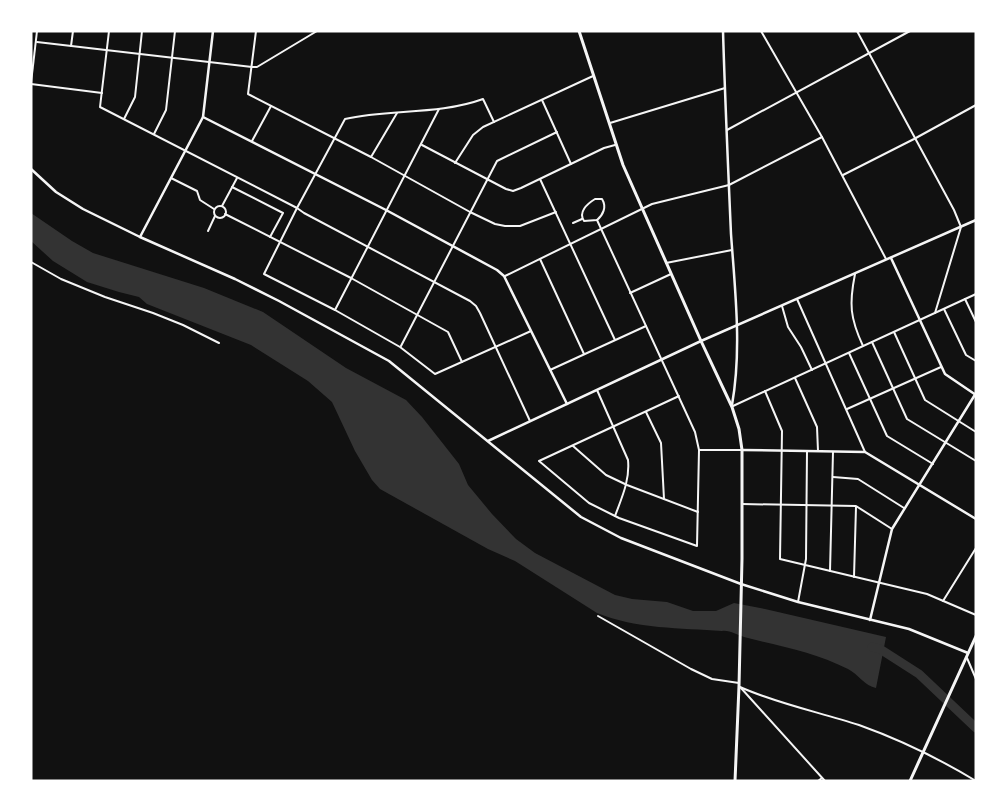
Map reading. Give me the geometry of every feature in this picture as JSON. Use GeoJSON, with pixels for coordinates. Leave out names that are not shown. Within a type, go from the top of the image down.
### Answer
{"type":"FeatureCollection","features":[{"type":"Feature","properties":{"kind":"main road"},"geometry":{"type":"LineString","coordinates":[[578,31],[615,145],[732,407],[739,430],[742,450],[741,595],[735,781]]}},
{"type":"Feature","properties":{"kind":"main road"},"geometry":{"type":"LineString","coordinates":[[910,781],[976,636]]}},
{"type":"Feature","properties":{"kind":"street"},"geometry":{"type":"LineString","coordinates":[[37,31],[31,84],[102,93]]}},
{"type":"Feature","properties":{"kind":"street"},"geometry":{"type":"LineString","coordinates":[[71,46],[72,31]]}},
{"type":"Feature","properties":{"kind":"street"},"geometry":{"type":"LineString","coordinates":[[109,31],[100,107],[297,208],[464,297],[476,306],[530,422]]}},
{"type":"Feature","properties":{"kind":"street"},"geometry":{"type":"LineString","coordinates":[[124,119],[135,97],[142,31]]}},
{"type":"Feature","properties":{"kind":"street"},"geometry":{"type":"LineString","coordinates":[[154,134],[166,110],[175,31]]}},
{"type":"Feature","properties":{"kind":"street"},"geometry":{"type":"LineString","coordinates":[[140,237],[203,117],[213,31]]}},
{"type":"Feature","properties":{"kind":"street"},"geometry":{"type":"LineString","coordinates":[[256,31],[248,94],[371,157],[495,224],[513,226],[529,224],[556,212]]}},
{"type":"Feature","properties":{"kind":"street"},"geometry":{"type":"LineString","coordinates":[[36,42],[257,67],[316,31]]}},
{"type":"Feature","properties":{"kind":"street"},"geometry":{"type":"LineString","coordinates":[[723,31],[736,326],[737,379],[732,407]]}},
{"type":"Feature","properties":{"kind":"street"},"geometry":{"type":"LineString","coordinates":[[761,31],[843,175],[887,260]]}},
{"type":"Feature","properties":{"kind":"street"},"geometry":{"type":"LineString","coordinates":[[857,31],[954,210],[961,227],[935,313]]}},
{"type":"Feature","properties":{"kind":"street"},"geometry":{"type":"LineString","coordinates":[[726,130],[910,31]]}},
{"type":"Feature","properties":{"kind":"street"},"geometry":{"type":"LineString","coordinates":[[455,163],[473,136],[483,127],[593,76]]}},
{"type":"Feature","properties":{"kind":"street"},"geometry":{"type":"LineString","coordinates":[[608,123],[725,88]]}},
{"type":"Feature","properties":{"kind":"street"},"geometry":{"type":"LineString","coordinates":[[494,122],[483,99],[467,105],[345,119],[264,274],[335,310],[400,347],[435,374],[531,331]]}},
{"type":"Feature","properties":{"kind":"street"},"geometry":{"type":"LineString","coordinates":[[542,100],[571,164]]}},
{"type":"Feature","properties":{"kind":"street"},"geometry":{"type":"LineString","coordinates":[[252,141],[271,106]]}},
{"type":"Feature","properties":{"kind":"street"},"geometry":{"type":"LineString","coordinates":[[843,175],[976,106]]}},
{"type":"Feature","properties":{"kind":"street"},"geometry":{"type":"LineString","coordinates":[[335,310],[439,109]]}},
{"type":"Feature","properties":{"kind":"street"},"geometry":{"type":"LineString","coordinates":[[371,157],[397,113]]}},
{"type":"Feature","properties":{"kind":"street"},"geometry":{"type":"LineString","coordinates":[[203,117],[386,210],[497,270],[504,276],[567,404]]}},
{"type":"Feature","properties":{"kind":"street"},"geometry":{"type":"LineString","coordinates":[[400,347],[497,160],[557,132]]}},
{"type":"Feature","properties":{"kind":"street"},"geometry":{"type":"LineString","coordinates":[[504,276],[652,204],[729,185],[822,137]]}},
{"type":"Feature","properties":{"kind":"street"},"geometry":{"type":"LineString","coordinates":[[422,145],[506,190],[513,190],[540,179],[604,148],[615,145]]}},
{"type":"Feature","properties":{"kind":"street"},"geometry":{"type":"LineString","coordinates":[[31,169],[45,184],[65,199],[97,217],[234,278],[389,361],[580,516],[597,526],[621,538],[741,584],[798,602],[909,629],[967,655],[976,679]]}},
{"type":"Feature","properties":{"kind":"street"},"geometry":{"type":"LineString","coordinates":[[171,178],[197,191],[200,200],[214,209]]}},
{"type":"Feature","properties":{"kind":"street"},"geometry":{"type":"LineString","coordinates":[[214,209],[222,206],[237,178]]}},
{"type":"Feature","properties":{"kind":"street"},"geometry":{"type":"LineString","coordinates":[[540,179],[615,340]]}},
{"type":"Feature","properties":{"kind":"street"},"geometry":{"type":"LineString","coordinates":[[232,187],[283,213],[270,237]]}},
{"type":"Feature","properties":{"kind":"street"},"geometry":{"type":"LineString","coordinates":[[599,199],[604,202],[602,214],[597,220],[587,222],[582,219],[582,212],[587,205],[599,199]]}},
{"type":"Feature","properties":{"kind":"street"},"geometry":{"type":"LineString","coordinates":[[222,206],[226,210],[225,214]]}},
{"type":"Feature","properties":{"kind":"street"},"geometry":{"type":"LineString","coordinates":[[208,231],[215,216],[214,209]]}},
{"type":"Feature","properties":{"kind":"street"},"geometry":{"type":"LineString","coordinates":[[215,216],[220,218],[225,214]]}},
{"type":"Feature","properties":{"kind":"street"},"geometry":{"type":"LineString","coordinates":[[225,214],[351,278],[448,332],[462,362]]}},
{"type":"Feature","properties":{"kind":"street"},"geometry":{"type":"LineString","coordinates":[[573,223],[582,219]]}},
{"type":"Feature","properties":{"kind":"street"},"geometry":{"type":"LineString","coordinates":[[597,220],[696,432],[699,450],[697,546],[615,516],[589,502],[539,461],[679,396]]}},
{"type":"Feature","properties":{"kind":"street"},"geometry":{"type":"LineString","coordinates":[[488,441],[701,341],[976,220]]}},
{"type":"Feature","properties":{"kind":"street"},"geometry":{"type":"LineString","coordinates":[[666,262],[732,250]]}},
{"type":"Feature","properties":{"kind":"street"},"geometry":{"type":"LineString","coordinates":[[870,620],[892,529],[976,394],[945,374],[891,258]]}},
{"type":"Feature","properties":{"kind":"street"},"geometry":{"type":"LineString","coordinates":[[540,259],[584,354]]}},
{"type":"Feature","properties":{"kind":"street"},"geometry":{"type":"LineString","coordinates":[[31,262],[61,279],[105,297],[183,324],[219,343]]}},
{"type":"Feature","properties":{"kind":"street"},"geometry":{"type":"LineString","coordinates":[[856,273],[851,297],[851,310],[856,331],[863,346]]}},
{"type":"Feature","properties":{"kind":"street"},"geometry":{"type":"LineString","coordinates":[[630,293],[671,274]]}},
{"type":"Feature","properties":{"kind":"street"},"geometry":{"type":"LineString","coordinates":[[732,407],[976,294]]}},
{"type":"Feature","properties":{"kind":"street"},"geometry":{"type":"LineString","coordinates":[[797,299],[865,452]]}},
{"type":"Feature","properties":{"kind":"street"},"geometry":{"type":"LineString","coordinates":[[966,299],[976,322]]}},
{"type":"Feature","properties":{"kind":"street"},"geometry":{"type":"LineString","coordinates":[[782,306],[788,327],[802,347],[812,370]]}},
{"type":"Feature","properties":{"kind":"street"},"geometry":{"type":"LineString","coordinates":[[944,309],[966,355],[976,362]]}},
{"type":"Feature","properties":{"kind":"street"},"geometry":{"type":"LineString","coordinates":[[550,370],[646,326]]}},
{"type":"Feature","properties":{"kind":"street"},"geometry":{"type":"LineString","coordinates":[[894,332],[925,400],[976,432]]}},
{"type":"Feature","properties":{"kind":"street"},"geometry":{"type":"LineString","coordinates":[[872,342],[907,419],[976,462]]}},
{"type":"Feature","properties":{"kind":"street"},"geometry":{"type":"LineString","coordinates":[[849,353],[887,436],[933,464]]}},
{"type":"Feature","properties":{"kind":"street"},"geometry":{"type":"LineString","coordinates":[[847,409],[941,367]]}},
{"type":"Feature","properties":{"kind":"street"},"geometry":{"type":"LineString","coordinates":[[795,378],[816,427],[818,451]]}},
{"type":"Feature","properties":{"kind":"street"},"geometry":{"type":"LineString","coordinates":[[597,390],[628,460],[627,485],[615,516]]}},
{"type":"Feature","properties":{"kind":"street"},"geometry":{"type":"LineString","coordinates":[[765,391],[782,431],[780,558],[879,584],[927,594],[976,615]]}},
{"type":"Feature","properties":{"kind":"street"},"geometry":{"type":"LineString","coordinates":[[646,412],[661,443],[664,499]]}},
{"type":"Feature","properties":{"kind":"street"},"geometry":{"type":"LineString","coordinates":[[573,446],[606,474],[627,485],[698,513]]}},
{"type":"Feature","properties":{"kind":"street"},"geometry":{"type":"LineString","coordinates":[[699,450],[865,452],[976,519]]}},
{"type":"Feature","properties":{"kind":"street"},"geometry":{"type":"LineString","coordinates":[[798,602],[806,565],[807,451]]}},
{"type":"Feature","properties":{"kind":"street"},"geometry":{"type":"LineString","coordinates":[[830,571],[833,452]]}},
{"type":"Feature","properties":{"kind":"street"},"geometry":{"type":"LineString","coordinates":[[833,477],[858,479],[905,508]]}},
{"type":"Feature","properties":{"kind":"street"},"geometry":{"type":"LineString","coordinates":[[742,504],[856,506],[892,529]]}},
{"type":"Feature","properties":{"kind":"street"},"geometry":{"type":"LineString","coordinates":[[854,577],[856,506]]}},
{"type":"Feature","properties":{"kind":"street"},"geometry":{"type":"LineString","coordinates":[[943,601],[976,548]]}},
{"type":"Feature","properties":{"kind":"street"},"geometry":{"type":"LineString","coordinates":[[598,616],[712,679],[739,683],[786,704],[860,726],[935,757],[976,781]]}},
{"type":"Feature","properties":{"kind":"street"},"geometry":{"type":"LineString","coordinates":[[739,683],[825,781]]}},
{"type":"Feature","properties":{"kind":"street"},"geometry":{"type":"LineString","coordinates":[[818,781],[822,778]]}},
{"type":"Feature","properties":{"kind":"shaded area"},"geometry":{"type":"Polygon","coordinates":[[[31,213],[93,253],[204,288],[263,312],[346,368],[406,400],[459,464],[468,485],[492,514],[516,539],[535,553],[615,595],[632,599],[667,602],[693,611],[716,611],[734,603],[886,637],[876,688],[868,685],[848,669],[823,658],[731,632],[643,625],[597,613],[515,561],[488,549],[380,489],[372,480],[355,451],[332,402],[308,381],[251,345],[147,304],[139,297],[87,282],[53,261],[31,241],[31,213]]]}},
{"type":"Feature","properties":{"kind":"waterway"},"geometry":{"type":"LineString","coordinates":[[872,647],[880,649],[919,674],[976,728]]}}]}
